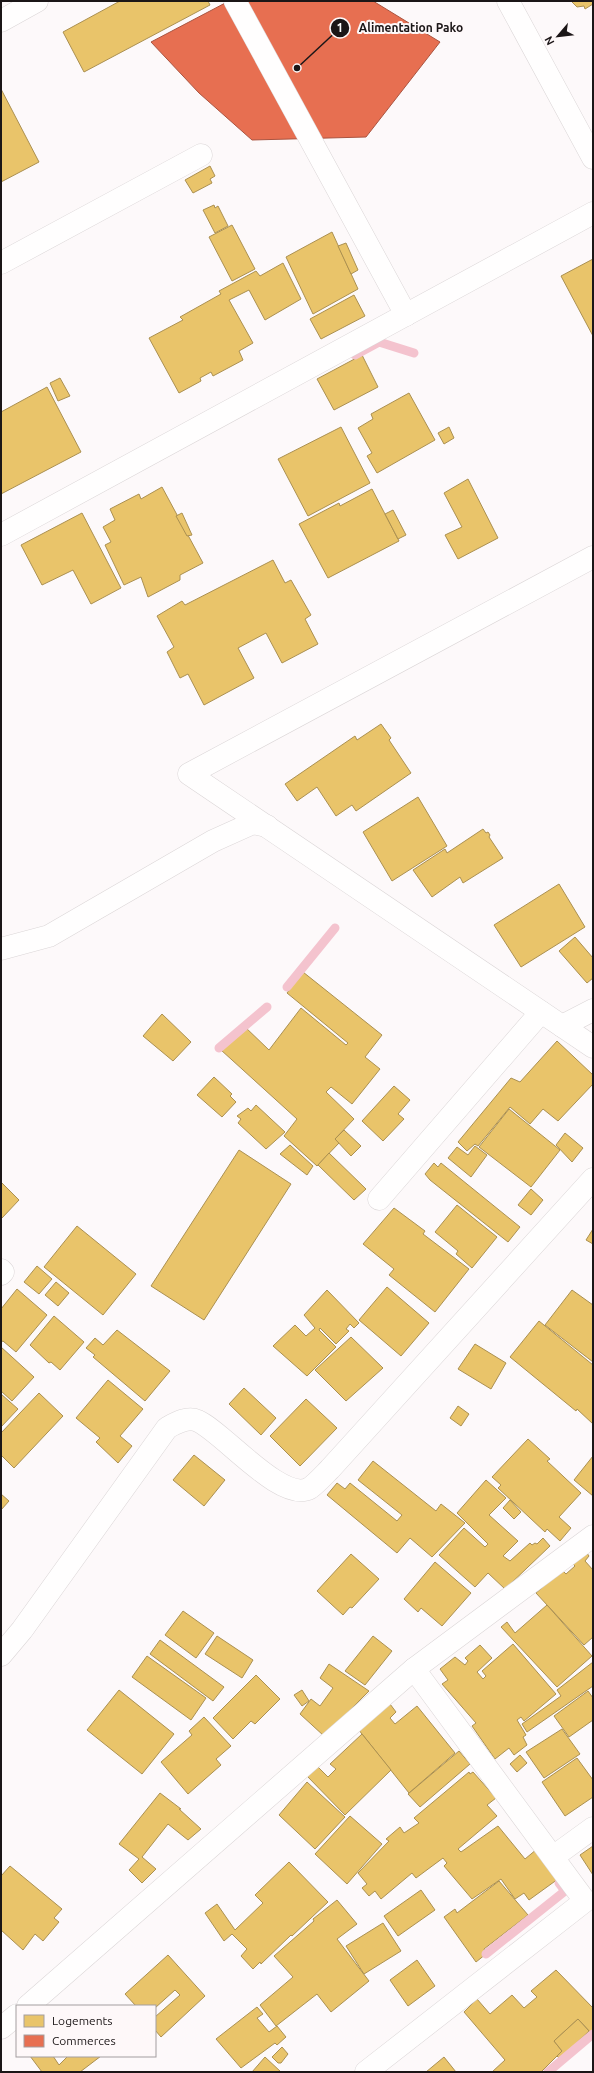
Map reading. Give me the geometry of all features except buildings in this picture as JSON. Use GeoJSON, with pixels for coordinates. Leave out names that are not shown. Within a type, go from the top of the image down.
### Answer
{"type":"FeatureCollection","features":[{"type":"Feature","properties":{"kind":"street"},"geometry":{"type":"LineString","coordinates":[[1,21],[38,1]]}},
{"type":"Feature","properties":{"kind":"street"},"geometry":{"type":"LineString","coordinates":[[235,1],[406,315]]}},
{"type":"Feature","properties":{"kind":"street"},"geometry":{"type":"LineString","coordinates":[[508,1],[593,158]]}},
{"type":"Feature","properties":{"kind":"street"},"geometry":{"type":"LineString","coordinates":[[1,263],[201,155]]}},
{"type":"Feature","properties":{"kind":"street"},"geometry":{"type":"LineString","coordinates":[[1,536],[593,213]]}},
{"type":"Feature","properties":{"kind":"street"},"geometry":{"type":"LineString","coordinates":[[593,557],[189,774],[593,1047]]}},
{"type":"Feature","properties":{"kind":"street"},"geometry":{"type":"LineString","coordinates":[[1,950],[50,936],[213,841],[253,823],[267,826]]}},
{"type":"Feature","properties":{"kind":"street"},"geometry":{"type":"LineString","coordinates":[[562,1026],[593,1010]]}},
{"type":"Feature","properties":{"kind":"street"},"geometry":{"type":"LineString","coordinates":[[379,1200],[541,1012]]}},
{"type":"Feature","properties":{"kind":"street"},"geometry":{"type":"LineString","coordinates":[[1,1656],[22,1630],[167,1428],[181,1420],[198,1420],[275,1481],[295,1490],[309,1488],[330,1469],[593,1179]]}},
{"type":"Feature","properties":{"kind":"street"},"geometry":{"type":"LineString","coordinates":[[1,1270],[3,1272],[1,1274]]}},
{"type":"Feature","properties":{"kind":"street"},"geometry":{"type":"LineString","coordinates":[[29,2005],[414,1669],[593,1536]]}},
{"type":"Feature","properties":{"kind":"street"},"geometry":{"type":"LineString","coordinates":[[366,2072],[585,1901],[414,1669]]}},
{"type":"Feature","properties":{"kind":"street"},"geometry":{"type":"LineString","coordinates":[[553,1857],[593,1828]]}},
{"type":"Feature","properties":{"kind":"street"},"geometry":{"type":"LineString","coordinates":[[1,2028],[16,2016]]}},
{"type":"Feature","properties":{"kind":"waterway"},"geometry":{"type":"LineString","coordinates":[[355,355],[379,342],[414,353]]}},
{"type":"Feature","properties":{"kind":"waterway"},"geometry":{"type":"LineString","coordinates":[[287,987],[335,928]]}},
{"type":"Feature","properties":{"kind":"waterway"},"geometry":{"type":"LineString","coordinates":[[219,1048],[267,1007]]}},
{"type":"Feature","properties":{"kind":"waterway"},"geometry":{"type":"LineString","coordinates":[[486,1954],[565,1891],[559,1883]]}},
{"type":"Feature","properties":{"kind":"waterway"},"geometry":{"type":"LineString","coordinates":[[548,2072],[593,2034]]}},
{"type":"Feature","properties":{"kind":"place","name":"Alimentation Pako"},"geometry":{"type":"Point","coordinates":[297,68]}}]}
